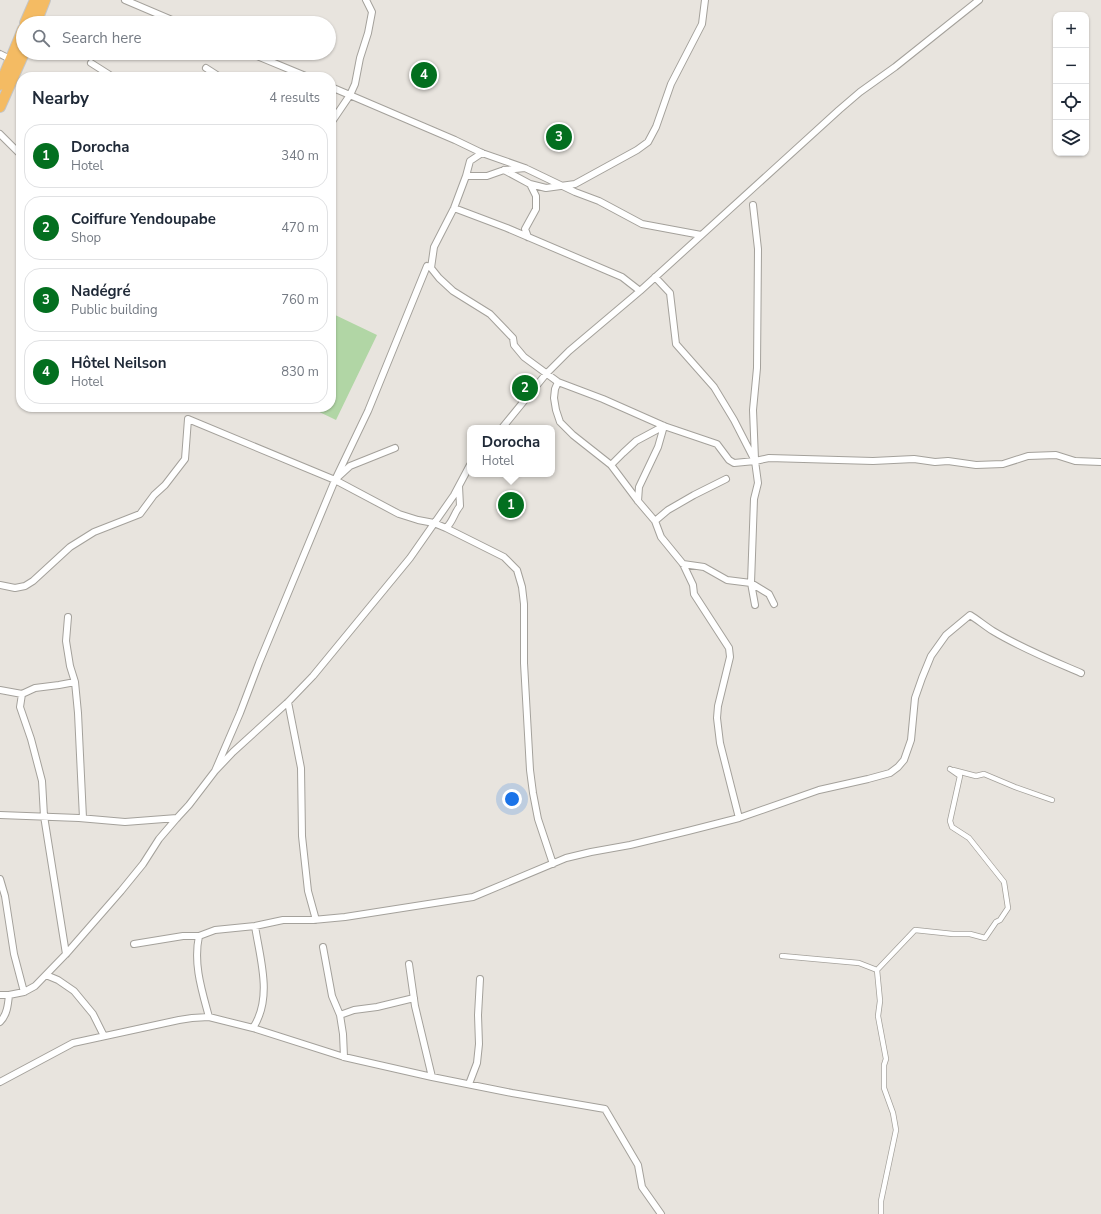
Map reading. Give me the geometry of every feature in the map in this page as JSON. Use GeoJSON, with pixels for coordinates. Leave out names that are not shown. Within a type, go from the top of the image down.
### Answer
{"type":"FeatureCollection","features":[{"type":"Feature","properties":{"kind":"highway"},"geometry":{"type":"LineString","coordinates":[[28,16],[35,0]]}},
{"type":"Feature","properties":{"kind":"highway"},"geometry":{"type":"LineString","coordinates":[[39,16],[45,0]]}},
{"type":"Feature","properties":{"kind":"highway"},"geometry":{"type":"LineString","coordinates":[[0,85],[16,45]]}},
{"type":"Feature","properties":{"kind":"highway"},"geometry":{"type":"LineString","coordinates":[[0,107],[21,60]]}},
{"type":"Feature","properties":{"kind":"street"},"geometry":{"type":"LineString","coordinates":[[125,0],[163,16]]}},
{"type":"Feature","properties":{"kind":"street"},"geometry":{"type":"LineString","coordinates":[[336,116],[356,84],[360,58],[368,33],[372,12],[366,0]]}},
{"type":"Feature","properties":{"kind":"street"},"geometry":{"type":"LineString","coordinates":[[504,170],[530,184],[546,188],[575,184],[637,150],[648,142],[656,127],[672,84],[702,24],[705,0]]}},
{"type":"Feature","properties":{"kind":"street"},"geometry":{"type":"LineString","coordinates":[[504,425],[546,374],[569,351],[640,291],[860,92],[895,67],[979,0]]}},
{"type":"Feature","properties":{"kind":"street"},"geometry":{"type":"LineString","coordinates":[[0,54],[10,59]]}},
{"type":"Feature","properties":{"kind":"street"},"geometry":{"type":"LineString","coordinates":[[267,60],[296,72]]}},
{"type":"Feature","properties":{"kind":"street"},"geometry":{"type":"LineString","coordinates":[[90,63],[105,72]]}},
{"type":"Feature","properties":{"kind":"street"},"geometry":{"type":"LineString","coordinates":[[206,68],[212,72]]}},
{"type":"Feature","properties":{"kind":"street"},"geometry":{"type":"LineString","coordinates":[[336,89],[482,153],[525,168],[575,192],[599,201],[642,224],[701,235]]}},
{"type":"Feature","properties":{"kind":"street"},"geometry":{"type":"LineString","coordinates":[[0,134],[16,150]]}},
{"type":"Feature","properties":{"kind":"street"},"geometry":{"type":"LineString","coordinates":[[482,153],[470,161],[454,208],[434,247],[432,268],[439,278],[453,291],[490,314],[513,338],[514,345],[524,357],[558,382],[664,426],[717,444],[729,460],[734,463],[769,458],[873,460],[914,459],[935,462],[948,461],[976,465],[1003,464],[1028,456],[1056,455],[1075,461],[1101,462]]}},
{"type":"Feature","properties":{"kind":"street"},"geometry":{"type":"LineString","coordinates":[[466,176],[487,176],[504,170],[525,168]]}},
{"type":"Feature","properties":{"kind":"street"},"geometry":{"type":"LineString","coordinates":[[528,237],[525,229],[536,208],[536,196],[530,184]]}},
{"type":"Feature","properties":{"kind":"street"},"geometry":{"type":"LineString","coordinates":[[753,205],[758,249],[757,368],[753,410],[758,483],[754,499],[751,583],[755,605]]}},
{"type":"Feature","properties":{"kind":"street"},"geometry":{"type":"LineString","coordinates":[[454,208],[528,237],[622,277],[640,291]]}},
{"type":"Feature","properties":{"kind":"street"},"geometry":{"type":"LineString","coordinates":[[215,771],[335,480],[368,411],[427,266]]}},
{"type":"Feature","properties":{"kind":"street"},"geometry":{"type":"LineString","coordinates":[[655,277],[670,293],[676,344],[714,387],[756,461]]}},
{"type":"Feature","properties":{"kind":"street"},"geometry":{"type":"LineString","coordinates":[[558,382],[555,389],[554,398],[560,422],[573,435],[611,465],[638,502],[655,521],[660,537],[683,564],[693,586],[694,594],[729,648],[730,657],[718,706],[717,718],[720,743],[739,818]]}},
{"type":"Feature","properties":{"kind":"street"},"geometry":{"type":"LineString","coordinates":[[0,585],[15,588],[25,586],[33,581],[70,547],[94,532],[140,514],[185,459],[188,419],[335,480],[399,514],[418,520],[434,522],[504,557],[517,570],[522,587],[524,604],[524,663],[530,770],[538,819],[553,864]]}},
{"type":"Feature","properties":{"kind":"street"},"geometry":{"type":"LineString","coordinates":[[611,465],[636,441],[664,426]]}},
{"type":"Feature","properties":{"kind":"street"},"geometry":{"type":"LineString","coordinates":[[638,502],[639,487],[658,447],[664,426]]}},
{"type":"Feature","properties":{"kind":"street"},"geometry":{"type":"LineString","coordinates":[[335,480],[350,466],[395,448]]}},
{"type":"Feature","properties":{"kind":"street"},"geometry":{"type":"LineString","coordinates":[[0,995],[24,992],[35,986],[66,954],[143,864],[159,839],[189,805],[215,771],[288,702],[313,676],[410,558],[459,486],[467,471]]}},
{"type":"Feature","properties":{"kind":"street"},"geometry":{"type":"LineString","coordinates":[[655,521],[668,510],[681,502],[726,479]]}},
{"type":"Feature","properties":{"kind":"street"},"geometry":{"type":"LineString","coordinates":[[446,528],[451,523],[460,506],[459,486]]}},
{"type":"Feature","properties":{"kind":"street"},"geometry":{"type":"LineString","coordinates":[[683,564],[704,567],[727,580],[751,583],[769,594],[774,604]]}},
{"type":"Feature","properties":{"kind":"street"},"geometry":{"type":"LineString","coordinates":[[134,944],[183,936],[199,936],[215,930],[256,926],[283,920],[316,920],[345,917],[473,897],[572,857],[630,845],[739,818],[820,790],[890,773],[904,760],[910,740],[915,698],[931,656],[946,635],[970,615],[1004,638],[1081,673]]}},
{"type":"Feature","properties":{"kind":"street"},"geometry":{"type":"LineString","coordinates":[[68,617],[66,641],[70,666],[75,682],[78,713],[83,818]]}},
{"type":"Feature","properties":{"kind":"street"},"geometry":{"type":"LineString","coordinates":[[0,690],[22,694],[35,688],[75,682]]}},
{"type":"Feature","properties":{"kind":"street"},"geometry":{"type":"LineString","coordinates":[[22,694],[20,707],[32,739],[42,781],[44,816],[66,954]]}},
{"type":"Feature","properties":{"kind":"street"},"geometry":{"type":"LineString","coordinates":[[288,702],[301,768],[302,836],[308,891],[316,920]]}},
{"type":"Feature","properties":{"kind":"street"},"geometry":{"type":"LineString","coordinates":[[881,1214],[880,1201],[896,1130],[893,1113],[884,1088],[884,1065],[886,1059],[878,1016],[880,1001],[877,970],[915,930],[953,934],[970,934],[984,938],[996,922],[1000,920],[1008,908],[1004,882],[969,838],[952,827],[950,821],[960,776],[950,769],[976,776],[984,774],[1015,788],[1052,800]]}},
{"type":"Feature","properties":{"kind":"street"},"geometry":{"type":"LineString","coordinates":[[0,815],[83,818],[125,822],[177,818]]}},
{"type":"Feature","properties":{"kind":"street"},"geometry":{"type":"LineString","coordinates":[[0,879],[5,896],[14,954],[24,992]]}},
{"type":"Feature","properties":{"kind":"street"},"geometry":{"type":"LineString","coordinates":[[253,1028],[259,1020],[265,986],[256,926]]}},
{"type":"Feature","properties":{"kind":"street"},"geometry":{"type":"LineString","coordinates":[[199,936],[197,966],[200,986],[209,1017]]}},
{"type":"Feature","properties":{"kind":"street"},"geometry":{"type":"LineString","coordinates":[[323,947],[332,996],[340,1015],[344,1057]]}},
{"type":"Feature","properties":{"kind":"street"},"geometry":{"type":"LineString","coordinates":[[782,956],[859,962],[877,970]]}},
{"type":"Feature","properties":{"kind":"street"},"geometry":{"type":"LineString","coordinates":[[409,964],[414,998],[432,1077]]}},
{"type":"Feature","properties":{"kind":"street"},"geometry":{"type":"LineString","coordinates":[[46,975],[58,980],[74,991],[94,1014],[104,1036]]}},
{"type":"Feature","properties":{"kind":"street"},"geometry":{"type":"LineString","coordinates":[[469,1084],[477,1063],[480,979]]}},
{"type":"Feature","properties":{"kind":"street"},"geometry":{"type":"LineString","coordinates":[[0,1022],[4,1018],[6,1012],[9,995]]}},
{"type":"Feature","properties":{"kind":"street"},"geometry":{"type":"LineString","coordinates":[[340,1015],[354,1010],[377,1007],[414,998]]}},
{"type":"Feature","properties":{"kind":"street"},"geometry":{"type":"LineString","coordinates":[[0,1082],[73,1043],[179,1020],[209,1017],[253,1028],[344,1057],[454,1082],[605,1109],[638,1165],[642,1187],[661,1214]]}},
{"type":"Feature","properties":{"kind":"green space"},"geometry":{"type":"Polygon","coordinates":[[[336,315],[377,335],[336,420],[319,412],[336,412],[336,315]]]}},
{"type":"Feature","properties":{"kind":"place","name":"Hôtel Neilson"},"geometry":{"type":"Point","coordinates":[424,75]}},
{"type":"Feature","properties":{"kind":"place","name":"Nadégré"},"geometry":{"type":"Point","coordinates":[559,137]}},
{"type":"Feature","properties":{"kind":"place","name":"Coiffure Yendoupabe"},"geometry":{"type":"Point","coordinates":[525,388]}},
{"type":"Feature","properties":{"kind":"place","name":"Dorocha"},"geometry":{"type":"Point","coordinates":[511,505]}}]}
